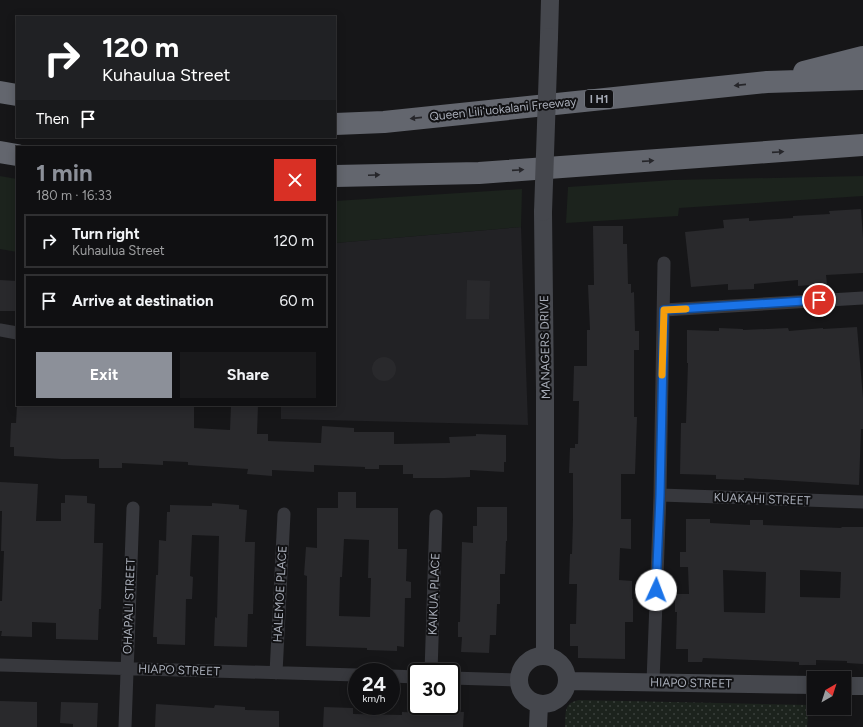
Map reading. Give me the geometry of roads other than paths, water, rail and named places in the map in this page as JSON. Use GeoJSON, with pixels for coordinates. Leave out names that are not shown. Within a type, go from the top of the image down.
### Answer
{"type":"FeatureCollection","features":[{"type":"Feature","properties":{"kind":"highway"},"geometry":{"type":"LineString","coordinates":[[767,82],[863,57]]}},
{"type":"Feature","properties":{"kind":"highway","name":"Queen Liliʻuokalani Freeway"},"geometry":{"type":"LineString","coordinates":[[336,124],[384,122],[767,82],[863,79]]}},
{"type":"Feature","properties":{"kind":"highway"},"geometry":{"type":"LineString","coordinates":[[0,92],[16,95]]}},
{"type":"Feature","properties":{"kind":"highway"},"geometry":{"type":"LineString","coordinates":[[336,176],[479,173],[863,145]]}},
{"type":"Feature","properties":{"kind":"highway"},"geometry":{"type":"LineString","coordinates":[[818,149],[863,153]]}},
{"type":"Feature","properties":{"kind":"highway"},"geometry":{"type":"LineString","coordinates":[[0,152],[16,155]]}},
{"type":"Feature","properties":{"kind":"street","name":"MANAGERS DRIVE"},"geometry":{"type":"LineString","coordinates":[[545,656],[543,212],[550,8]]}},
{"type":"Feature","properties":{"kind":"street"},"geometry":{"type":"LineString","coordinates":[[653,682],[660,496],[664,263]]}},
{"type":"Feature","properties":{"kind":"street"},"geometry":{"type":"LineString","coordinates":[[664,310],[863,298]]}},
{"type":"Feature","properties":{"kind":"street"},"geometry":{"type":"LineString","coordinates":[[0,330],[16,333]]}},
{"type":"Feature","properties":{"kind":"street","name":"KUAKAHI STREET"},"geometry":{"type":"LineString","coordinates":[[660,496],[863,502]]}},
{"type":"Feature","properties":{"kind":"street","name":"OHAPALI STREET"},"geometry":{"type":"LineString","coordinates":[[125,727],[133,508]]}},
{"type":"Feature","properties":{"kind":"street","name":"HALEMOE PLACE"},"geometry":{"type":"LineString","coordinates":[[276,673],[284,514]]}},
{"type":"Feature","properties":{"kind":"street","name":"KAIKUA PLACE"},"geometry":{"type":"LineString","coordinates":[[431,663],[436,516]]}},
{"type":"Feature","properties":{"kind":"street"},"geometry":{"type":"LineString","coordinates":[[545,656],[558,662],[563,667],[566,673],[567,681],[566,687],[558,699],[552,702],[539,704],[527,698],[523,692],[519,680],[521,672],[530,660],[545,656]]}},
{"type":"Feature","properties":{"kind":"street","name":"HIAPO STREET"},"geometry":{"type":"LineString","coordinates":[[0,665],[348,675]]}},
{"type":"Feature","properties":{"kind":"street"},"geometry":{"type":"LineString","coordinates":[[460,678],[519,680]]}},
{"type":"Feature","properties":{"kind":"street","name":"HIAPO STREET"},"geometry":{"type":"LineString","coordinates":[[567,681],[807,685]]}},
{"type":"Feature","properties":{"kind":"street"},"geometry":{"type":"LineString","coordinates":[[851,686],[863,686]]}},
{"type":"Feature","properties":{"kind":"street"},"geometry":{"type":"LineString","coordinates":[[538,727],[539,704]]}}]}
